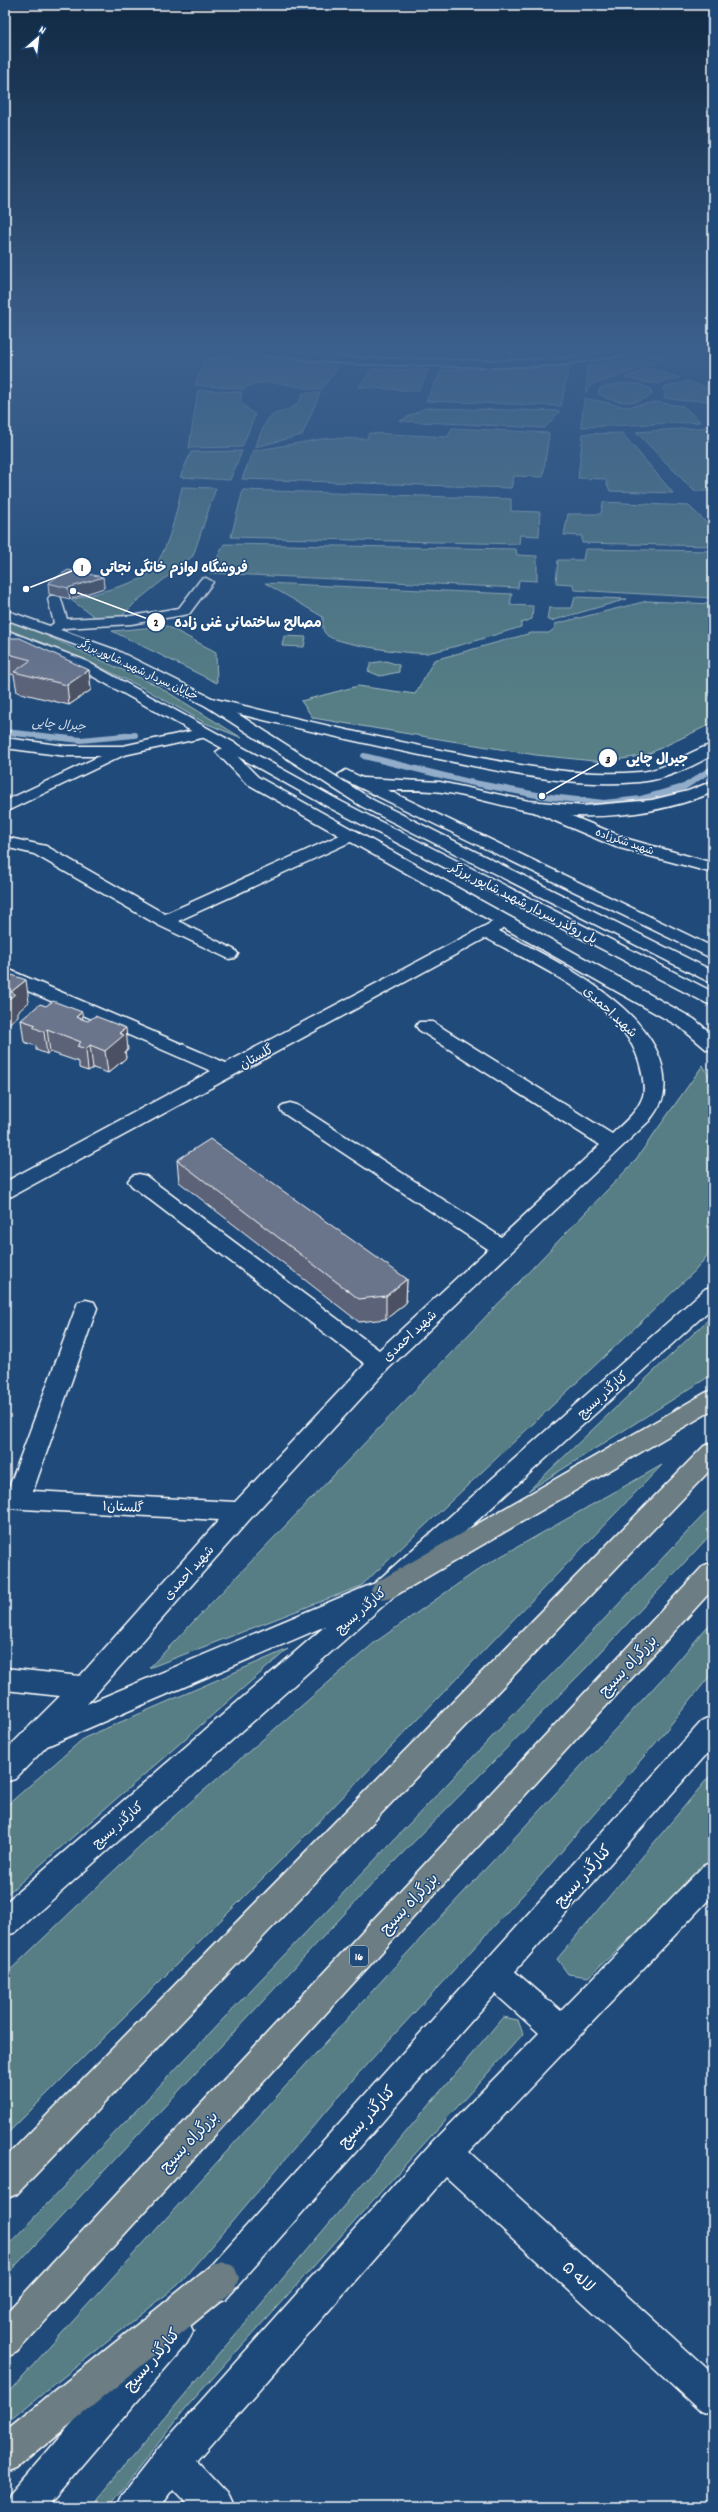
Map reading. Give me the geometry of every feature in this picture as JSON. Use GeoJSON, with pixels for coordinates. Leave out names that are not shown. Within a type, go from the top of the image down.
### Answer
{"type":"FeatureCollection","features":[{"type":"Feature","properties":{"kind":"highway"},"geometry":{"type":"LineString","coordinates":[[384,1590],[713,1399]]}},
{"type":"Feature","properties":{"kind":"highway"},"geometry":{"type":"LineString","coordinates":[[5,2182],[713,1452]]}},
{"type":"Feature","properties":{"kind":"highway","name":"بزرگراه بسیج"},"geometry":{"type":"LineString","coordinates":[[5,2340],[713,1572]]}},
{"type":"Feature","properties":{"kind":"highway"},"geometry":{"type":"LineString","coordinates":[[5,2454],[222,2278]]}},
{"type":"Feature","properties":{"kind":"street"},"geometry":{"type":"LineString","coordinates":[[55,599],[57,627],[131,620],[184,612],[206,582]]}},
{"type":"Feature","properties":{"kind":"street","name":"خیابان سردار شهید شاپور برزگر"},"geometry":{"type":"LineString","coordinates":[[5,614],[57,627],[211,703],[266,738]]}},
{"type":"Feature","properties":{"kind":"street","name":"خیابان سردار شهید شاپور برزگر"},"geometry":{"type":"LineString","coordinates":[[5,634],[79,664],[123,686],[205,733]]}},
{"type":"Feature","properties":{"kind":"street"},"geometry":{"type":"LineString","coordinates":[[211,703],[378,742],[534,773],[601,778],[641,777],[688,762],[713,749]]}},
{"type":"Feature","properties":{"kind":"street"},"geometry":{"type":"LineString","coordinates":[[5,743],[66,751],[123,751],[205,733],[252,780],[507,920],[687,1023],[713,1045]]}},
{"type":"Feature","properties":{"kind":"street","name":"پل روگذر سردار شهید شاپور برزگر"},"geometry":{"type":"LineString","coordinates":[[205,733],[336,805],[713,999]]}},
{"type":"Feature","properties":{"kind":"street"},"geometry":{"type":"LineString","coordinates":[[266,738],[363,783],[713,954]]}},
{"type":"Feature","properties":{"kind":"street","name":"پل روگذر سردار شهید شاپور برزگر"},"geometry":{"type":"LineString","coordinates":[[266,738],[367,803],[713,978]]}},
{"type":"Feature","properties":{"kind":"street"},"geometry":{"type":"LineString","coordinates":[[5,807],[123,751]]}},
{"type":"Feature","properties":{"kind":"street"},"geometry":{"type":"LineString","coordinates":[[363,783],[450,788],[540,808],[606,810],[681,798],[694,795],[713,786]]}},
{"type":"Feature","properties":{"kind":"street","name":"شهید شکرزاده"},"geometry":{"type":"LineString","coordinates":[[540,808],[622,843],[713,868]]}},
{"type":"Feature","properties":{"kind":"street"},"geometry":{"type":"LineString","coordinates":[[164,920],[351,835]]}},
{"type":"Feature","properties":{"kind":"street"},"geometry":{"type":"LineString","coordinates":[[5,842],[40,850],[164,920],[229,954]]}},
{"type":"Feature","properties":{"kind":"street","name":"گلستان"},"geometry":{"type":"LineString","coordinates":[[5,1192],[507,920]]}},
{"type":"Feature","properties":{"kind":"street","name":"شهید احمدی"},"geometry":{"type":"LineString","coordinates":[[5,1770],[86,1688],[241,1512],[380,1363],[642,1117],[654,1094],[653,1070],[647,1046],[626,1022],[583,984],[486,931]]}},
{"type":"Feature","properties":{"kind":"street"},"geometry":{"type":"LineString","coordinates":[[5,974],[228,1071]]}},
{"type":"Feature","properties":{"kind":"street"},"geometry":{"type":"LineString","coordinates":[[426,1026],[614,1144]]}},
{"type":"Feature","properties":{"kind":"street"},"geometry":{"type":"LineString","coordinates":[[290,1109],[502,1248]]}},
{"type":"Feature","properties":{"kind":"street"},"geometry":{"type":"LineString","coordinates":[[139,1181],[380,1363]]}},
{"type":"Feature","properties":{"kind":"street","name":"کنارگذر بسیج"},"geometry":{"type":"LineString","coordinates":[[5,1922],[384,1590],[713,1294]]}},
{"type":"Feature","properties":{"kind":"street"},"geometry":{"type":"LineString","coordinates":[[11,1499],[86,1308]]}},
{"type":"Feature","properties":{"kind":"street","name":"گلستان۱"},"geometry":{"type":"LineString","coordinates":[[11,1499],[241,1512]]}},
{"type":"Feature","properties":{"kind":"street"},"geometry":{"type":"LineString","coordinates":[[36,1739],[384,1590]]}},
{"type":"Feature","properties":{"kind":"street"},"geometry":{"type":"LineString","coordinates":[[5,1679],[86,1688]]}},
{"type":"Feature","properties":{"kind":"street","name":"کنارگذر بسیج"},"geometry":{"type":"LineString","coordinates":[[23,2507],[222,2278],[713,1728]]}},
{"type":"Feature","properties":{"kind":"street"},"geometry":{"type":"LineString","coordinates":[[136,2507],[172,2461],[445,2153],[713,1875]]}},
{"type":"Feature","properties":{"kind":"street"},"geometry":{"type":"LineString","coordinates":[[494,1973],[562,2032]]}},
{"type":"Feature","properties":{"kind":"street","name":"لاله ۵"},"geometry":{"type":"LineString","coordinates":[[445,2153],[713,2398]]}},
{"type":"Feature","properties":{"kind":"street"},"geometry":{"type":"LineString","coordinates":[[172,2461],[215,2507]]}},
{"type":"Feature","properties":{"kind":"green space"},"geometry":{"type":"Polygon","coordinates":[[[185,466],[236,466],[230,480],[180,477],[185,466]]]}},
{"type":"Feature","properties":{"kind":"green space"},"geometry":{"type":"Polygon","coordinates":[[[247,466],[544,466],[543,477],[514,476],[511,488],[242,479],[247,466]]]}},
{"type":"Feature","properties":{"kind":"green space"},"geometry":{"type":"Polygon","coordinates":[[[579,466],[650,466],[673,493],[610,491],[605,479],[578,478],[579,466]]]}},
{"type":"Feature","properties":{"kind":"green space"},"geometry":{"type":"Polygon","coordinates":[[[670,466],[713,466],[713,491],[694,491],[670,466]]]}},
{"type":"Feature","properties":{"kind":"green space"},"geometry":{"type":"Polygon","coordinates":[[[182,487],[216,488],[193,556],[137,601],[120,618],[98,619],[71,600],[140,580],[153,569],[165,548],[170,535],[182,487]]]}},
{"type":"Feature","properties":{"kind":"green space"},"geometry":{"type":"Polygon","coordinates":[[[243,490],[511,499],[511,511],[540,512],[539,536],[520,535],[519,544],[231,537],[243,490]]]}},
{"type":"Feature","properties":{"kind":"green space"},"geometry":{"type":"Polygon","coordinates":[[[603,502],[689,506],[713,529],[713,546],[582,543],[582,536],[564,535],[568,514],[601,514],[603,502]]]}},
{"type":"Feature","properties":{"kind":"green space"},"geometry":{"type":"Polygon","coordinates":[[[224,544],[516,549],[517,555],[537,556],[537,581],[519,580],[518,588],[210,573],[224,544]]]}},
{"type":"Feature","properties":{"kind":"green space"},"geometry":{"type":"Polygon","coordinates":[[[585,549],[713,551],[713,598],[574,590],[573,584],[556,583],[558,560],[583,560],[585,549]]]}},
{"type":"Feature","properties":{"kind":"green space"},"geometry":{"type":"Polygon","coordinates":[[[265,583],[512,594],[510,605],[533,606],[532,619],[521,623],[521,627],[439,651],[419,653],[392,651],[346,642],[328,636],[323,630],[323,617],[265,583]]]}},
{"type":"Feature","properties":{"kind":"green space"},"geometry":{"type":"Polygon","coordinates":[[[575,597],[627,599],[551,621],[547,619],[549,608],[572,608],[575,597]]]}},
{"type":"Feature","properties":{"kind":"green space"},"geometry":{"type":"Polygon","coordinates":[[[647,601],[713,604],[713,723],[646,755],[604,762],[536,755],[313,718],[301,701],[358,686],[415,694],[434,660],[531,633],[549,633],[555,628],[555,624],[647,601]]]}},
{"type":"Feature","properties":{"kind":"green space"},"geometry":{"type":"Polygon","coordinates":[[[5,620],[43,634],[156,685],[242,738],[205,723],[145,689],[102,668],[5,628],[5,620]]]}},
{"type":"Feature","properties":{"kind":"green space"},"geometry":{"type":"Polygon","coordinates":[[[167,626],[216,652],[217,683],[112,631],[167,626]]]}},
{"type":"Feature","properties":{"kind":"green space"},"geometry":{"type":"Polygon","coordinates":[[[284,636],[306,637],[304,647],[282,646],[284,636]]]}},
{"type":"Feature","properties":{"kind":"green space"},"geometry":{"type":"Polygon","coordinates":[[[386,661],[399,665],[399,672],[380,676],[368,671],[371,663],[386,661]]]}},
{"type":"Feature","properties":{"kind":"green space"},"geometry":{"type":"Polygon","coordinates":[[[703,1065],[713,1083],[713,1248],[695,1271],[361,1586],[149,1668],[634,1162],[703,1065]]]}},
{"type":"Feature","properties":{"kind":"green space"},"geometry":{"type":"Polygon","coordinates":[[[713,1315],[713,1374],[528,1491],[713,1315]]]}},
{"type":"Feature","properties":{"kind":"green space"},"geometry":{"type":"Polygon","coordinates":[[[662,1465],[311,1830],[5,2136],[5,1975],[142,1844],[374,1643],[482,1567],[662,1465]]]}},
{"type":"Feature","properties":{"kind":"green space"},"geometry":{"type":"Polygon","coordinates":[[[713,1505],[713,1532],[586,1668],[378,1878],[5,2277],[5,2248],[713,1505]]]}},
{"type":"Feature","properties":{"kind":"green space"},"geometry":{"type":"Polygon","coordinates":[[[713,1620],[713,1672],[659,1739],[542,1874],[357,2075],[178,2285],[5,2424],[5,2396],[385,1977],[672,1668],[713,1620]]]}},
{"type":"Feature","properties":{"kind":"green space"},"geometry":{"type":"Polygon","coordinates":[[[288,1649],[5,1896],[5,1807],[84,1738],[288,1649]]]}},
{"type":"Feature","properties":{"kind":"green space"},"geometry":{"type":"Polygon","coordinates":[[[713,1772],[713,1861],[588,1977],[568,1974],[557,1959],[713,1772]]]}},
{"type":"Feature","properties":{"kind":"green space"},"geometry":{"type":"Polygon","coordinates":[[[503,2017],[518,2020],[523,2034],[184,2410],[109,2507],[90,2507],[503,2017]]]}},
{"type":"Feature","properties":{"kind":"building"},"geometry":{"type":"Polygon","coordinates":[[[68,570],[103,577],[68,588],[48,583],[68,570]]]}},
{"type":"Feature","properties":{"kind":"building"},"geometry":{"type":"Polygon","coordinates":[[[9,638],[20,638],[89,670],[67,685],[14,672],[31,660],[5,653],[5,641],[9,638]]]}},
{"type":"Feature","properties":{"kind":"building"},"geometry":{"type":"Polygon","coordinates":[[[12,975],[26,980],[11,992],[15,994],[5,1002],[5,980],[12,975]]]}},
{"type":"Feature","properties":{"kind":"building"},"geometry":{"type":"Polygon","coordinates":[[[53,1001],[82,1012],[76,1017],[88,1021],[95,1016],[126,1028],[119,1033],[124,1035],[105,1051],[90,1045],[86,1049],[77,1046],[81,1042],[47,1029],[44,1032],[33,1027],[36,1025],[21,1020],[40,1004],[46,1006],[53,1001]]]}},
{"type":"Feature","properties":{"kind":"building"},"geometry":{"type":"Polygon","coordinates":[[[210,1139],[407,1279],[386,1296],[359,1299],[177,1160],[210,1139]]]}},
{"type":"Feature","properties":{"kind":"waterway","name":"جیرال چایی"},"geometry":{"type":"LineString","coordinates":[[5,732],[81,740],[135,735]]}},
{"type":"Feature","properties":{"kind":"waterway","name":"جیرال چایی"},"geometry":{"type":"LineString","coordinates":[[364,756],[469,782],[542,796],[604,803],[641,799],[684,787],[713,768]]}},
{"type":"Feature","properties":{"kind":"place","name":"فروشگاه لوازم خانگی نجاتی"},"geometry":{"type":"Point","coordinates":[26,589]}},
{"type":"Feature","properties":{"kind":"place","name":"مصالح ساختمانی غنی زاده"},"geometry":{"type":"Point","coordinates":[73,591]}},
{"type":"Feature","properties":{"kind":"place","name":"جیرال چایی"},"geometry":{"type":"Point","coordinates":[542,796]}}]}
